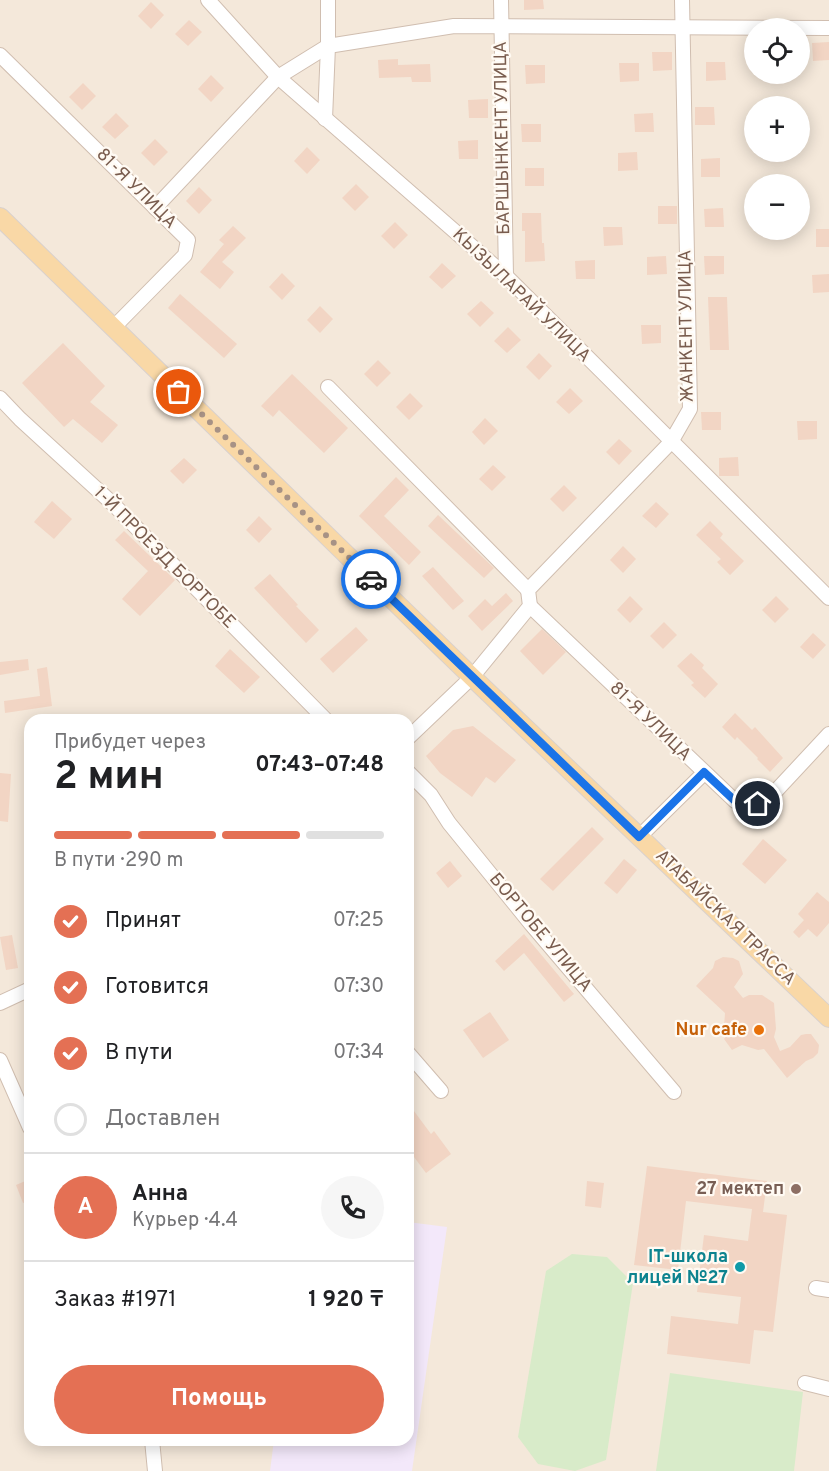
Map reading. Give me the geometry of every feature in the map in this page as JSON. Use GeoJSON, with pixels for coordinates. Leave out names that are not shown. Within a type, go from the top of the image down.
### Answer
{"type":"FeatureCollection","features":[{"type":"Feature","properties":{"kind":"main road","name":"АТАБАЙСКАЯ ТРАССА"},"geometry":{"type":"LineString","coordinates":[[0,217],[472,677],[829,1018]]}},
{"type":"Feature","properties":{"kind":"street","name":"КЫЗЫЛАРАЙ УЛИЦА"},"geometry":{"type":"LineString","coordinates":[[208,0],[278,77],[506,276],[829,598]]}},
{"type":"Feature","properties":{"kind":"street"},"geometry":{"type":"LineString","coordinates":[[325,119],[328,0]]}},
{"type":"Feature","properties":{"kind":"street","name":"БАРШЫНКЕНТ УЛИЦА"},"geometry":{"type":"LineString","coordinates":[[501,0],[506,276]]}},
{"type":"Feature","properties":{"kind":"street","name":"ЖАНКЕНТ УЛИЦА"},"geometry":{"type":"LineString","coordinates":[[528,590],[671,442],[690,409],[682,0]]}},
{"type":"Feature","properties":{"kind":"street"},"geometry":{"type":"LineString","coordinates":[[155,208],[278,77],[328,46],[454,26],[829,28]]}},
{"type":"Feature","properties":{"kind":"street","name":"81-Я УЛИЦА"},"geometry":{"type":"LineString","coordinates":[[0,55],[188,240],[185,255],[113,327]]}},
{"type":"Feature","properties":{"kind":"street"},"geometry":{"type":"LineString","coordinates":[[328,387],[528,590],[530,606],[472,677],[414,732]]}},
{"type":"Feature","properties":{"kind":"street","name":"1-Й ПРОЕЗД БОРТОБЕ"},"geometry":{"type":"LineString","coordinates":[[0,398],[113,504],[320,714]]}},
{"type":"Feature","properties":{"kind":"street","name":"81-Я УЛИЦА"},"geometry":{"type":"LineString","coordinates":[[530,606],[735,801],[758,804],[774,793],[829,734]]}},
{"type":"Feature","properties":{"kind":"street"},"geometry":{"type":"LineString","coordinates":[[639,837],[704,772]]}},
{"type":"Feature","properties":{"kind":"street","name":"БОРТОБЕ УЛИЦА"},"geometry":{"type":"LineString","coordinates":[[414,778],[431,795],[449,823],[516,905],[674,1092]]}},
{"type":"Feature","properties":{"kind":"street"},"geometry":{"type":"LineString","coordinates":[[1,998],[24,991]]}},
{"type":"Feature","properties":{"kind":"street"},"geometry":{"type":"LineString","coordinates":[[0,1060],[24,1114]]}},
{"type":"Feature","properties":{"kind":"street"},"geometry":{"type":"LineString","coordinates":[[414,1060],[441,1090]]}},
{"type":"Feature","properties":{"kind":"street"},"geometry":{"type":"LineString","coordinates":[[805,1383],[829,1389]]}},
{"type":"Feature","properties":{"kind":"street"},"geometry":{"type":"LineString","coordinates":[[153,1446],[155,1471]]}},
{"type":"Feature","properties":{"kind":"shaded area"},"geometry":{"type":"Polygon","coordinates":[[[0,0],[829,0],[829,1471],[0,1471],[0,0]]]}},
{"type":"Feature","properties":{"kind":"shaded area"},"geometry":{"type":"Polygon","coordinates":[[[414,1223],[447,1227],[412,1471],[270,1471],[273,1446],[414,1446],[414,1223]]]}},
{"type":"Feature","properties":{"kind":"green space"},"geometry":{"type":"Polygon","coordinates":[[[572,1254],[607,1257],[633,1283],[606,1460],[575,1471],[538,1464],[518,1437],[546,1271],[572,1254]]]}},
{"type":"Feature","properties":{"kind":"green space"},"geometry":{"type":"Polygon","coordinates":[[[670,1373],[803,1392],[794,1471],[656,1471],[670,1373]]]}},
{"type":"Feature","properties":{"kind":"building"},"geometry":{"type":"Polygon","coordinates":[[[524,0],[543,0],[544,9],[524,10],[524,0]]]}},
{"type":"Feature","properties":{"kind":"building"},"geometry":{"type":"Polygon","coordinates":[[[151,2],[164,15],[151,29],[138,16],[151,2]]]}},
{"type":"Feature","properties":{"kind":"building"},"geometry":{"type":"Polygon","coordinates":[[[189,20],[202,32],[188,46],[175,34],[189,20]]]}},
{"type":"Feature","properties":{"kind":"building"},"geometry":{"type":"Polygon","coordinates":[[[829,42],[829,60],[813,61],[812,43],[829,42]]]}},
{"type":"Feature","properties":{"kind":"building"},"geometry":{"type":"Polygon","coordinates":[[[652,52],[672,52],[672,70],[653,71],[652,52]]]}},
{"type":"Feature","properties":{"kind":"building"},"geometry":{"type":"Polygon","coordinates":[[[398,59],[398,65],[430,64],[431,82],[412,82],[411,77],[379,78],[378,60],[398,59]]]}},
{"type":"Feature","properties":{"kind":"building"},"geometry":{"type":"Polygon","coordinates":[[[706,62],[725,62],[726,80],[706,81],[706,62]]]}},
{"type":"Feature","properties":{"kind":"building"},"geometry":{"type":"Polygon","coordinates":[[[619,63],[639,63],[639,81],[620,82],[619,63]]]}},
{"type":"Feature","properties":{"kind":"building"},"geometry":{"type":"Polygon","coordinates":[[[525,65],[545,65],[545,83],[526,84],[525,65]]]}},
{"type":"Feature","properties":{"kind":"building"},"geometry":{"type":"Polygon","coordinates":[[[211,75],[224,88],[211,102],[198,89],[211,75]]]}},
{"type":"Feature","properties":{"kind":"building"},"geometry":{"type":"Polygon","coordinates":[[[83,83],[96,96],[82,110],[69,97],[83,83]]]}},
{"type":"Feature","properties":{"kind":"building"},"geometry":{"type":"Polygon","coordinates":[[[488,99],[488,118],[469,118],[468,100],[488,99]]]}},
{"type":"Feature","properties":{"kind":"building"},"geometry":{"type":"Polygon","coordinates":[[[695,107],[714,107],[715,125],[695,125],[695,107]]]}},
{"type":"Feature","properties":{"kind":"building"},"geometry":{"type":"Polygon","coordinates":[[[116,113],[129,126],[115,139],[102,127],[116,113]]]}},
{"type":"Feature","properties":{"kind":"building"},"geometry":{"type":"Polygon","coordinates":[[[653,113],[654,132],[635,132],[634,114],[653,113]]]}},
{"type":"Feature","properties":{"kind":"building"},"geometry":{"type":"Polygon","coordinates":[[[521,124],[541,124],[541,142],[522,142],[521,124]]]}},
{"type":"Feature","properties":{"kind":"building"},"geometry":{"type":"Polygon","coordinates":[[[155,139],[168,152],[154,166],[141,153],[155,139]]]}},
{"type":"Feature","properties":{"kind":"building"},"geometry":{"type":"Polygon","coordinates":[[[478,140],[478,159],[459,159],[458,141],[478,140]]]}},
{"type":"Feature","properties":{"kind":"building"},"geometry":{"type":"Polygon","coordinates":[[[307,147],[320,160],[307,174],[294,161],[307,147]]]}},
{"type":"Feature","properties":{"kind":"building"},"geometry":{"type":"Polygon","coordinates":[[[637,152],[638,170],[618,171],[618,153],[637,152]]]}},
{"type":"Feature","properties":{"kind":"building"},"geometry":{"type":"Polygon","coordinates":[[[720,158],[720,177],[701,177],[701,159],[720,158]]]}},
{"type":"Feature","properties":{"kind":"building"},"geometry":{"type":"Polygon","coordinates":[[[525,168],[544,168],[544,186],[525,186],[525,168]]]}},
{"type":"Feature","properties":{"kind":"building"},"geometry":{"type":"Polygon","coordinates":[[[356,184],[369,197],[355,211],[342,198],[356,184]]]}},
{"type":"Feature","properties":{"kind":"building"},"geometry":{"type":"Polygon","coordinates":[[[199,187],[212,200],[199,214],[186,201],[199,187]]]}},
{"type":"Feature","properties":{"kind":"building"},"geometry":{"type":"Polygon","coordinates":[[[658,206],[677,206],[677,224],[658,224],[658,206]]]}},
{"type":"Feature","properties":{"kind":"building"},"geometry":{"type":"Polygon","coordinates":[[[723,208],[724,227],[705,227],[704,209],[723,208]]]}},
{"type":"Feature","properties":{"kind":"building"},"geometry":{"type":"Polygon","coordinates":[[[522,213],[541,213],[545,261],[525,262],[525,231],[522,231],[522,213]]]}},
{"type":"Feature","properties":{"kind":"building"},"geometry":{"type":"Polygon","coordinates":[[[395,222],[408,235],[394,249],[381,236],[395,222]]]}},
{"type":"Feature","properties":{"kind":"building"},"geometry":{"type":"Polygon","coordinates":[[[233,226],[246,238],[222,262],[234,272],[220,289],[200,272],[224,244],[219,240],[233,226]]]}},
{"type":"Feature","properties":{"kind":"building"},"geometry":{"type":"Polygon","coordinates":[[[603,227],[622,227],[623,245],[604,246],[603,227]]]}},
{"type":"Feature","properties":{"kind":"building"},"geometry":{"type":"Polygon","coordinates":[[[816,229],[829,229],[829,247],[816,247],[816,229]]]}},
{"type":"Feature","properties":{"kind":"building"},"geometry":{"type":"Polygon","coordinates":[[[666,256],[667,274],[647,275],[647,257],[666,256]]]}},
{"type":"Feature","properties":{"kind":"building"},"geometry":{"type":"Polygon","coordinates":[[[704,256],[724,256],[724,274],[705,275],[704,256]]]}},
{"type":"Feature","properties":{"kind":"building"},"geometry":{"type":"Polygon","coordinates":[[[595,260],[595,279],[576,279],[575,261],[595,260]]]}},
{"type":"Feature","properties":{"kind":"building"},"geometry":{"type":"Polygon","coordinates":[[[442,263],[456,276],[442,289],[429,277],[442,263]]]}},
{"type":"Feature","properties":{"kind":"building"},"geometry":{"type":"Polygon","coordinates":[[[282,273],[295,286],[282,300],[269,287],[282,273]]]}},
{"type":"Feature","properties":{"kind":"building"},"geometry":{"type":"Polygon","coordinates":[[[829,274],[829,292],[813,293],[812,275],[829,274]]]}},
{"type":"Feature","properties":{"kind":"building"},"geometry":{"type":"Polygon","coordinates":[[[180,294],[237,344],[224,358],[168,308],[180,294]]]}},
{"type":"Feature","properties":{"kind":"building"},"geometry":{"type":"Polygon","coordinates":[[[708,297],[727,297],[729,350],[710,350],[708,297]]]}},
{"type":"Feature","properties":{"kind":"building"},"geometry":{"type":"Polygon","coordinates":[[[481,301],[494,313],[480,327],[467,314],[481,301]]]}},
{"type":"Feature","properties":{"kind":"building"},"geometry":{"type":"Polygon","coordinates":[[[320,306],[333,319],[320,333],[307,320],[320,306]]]}},
{"type":"Feature","properties":{"kind":"building"},"geometry":{"type":"Polygon","coordinates":[[[641,325],[661,325],[661,343],[642,344],[641,325]]]}},
{"type":"Feature","properties":{"kind":"building"},"geometry":{"type":"Polygon","coordinates":[[[508,327],[521,340],[507,353],[494,341],[508,327]]]}},
{"type":"Feature","properties":{"kind":"building"},"geometry":{"type":"Polygon","coordinates":[[[63,343],[105,386],[90,402],[118,425],[102,443],[73,419],[64,427],[22,383],[63,343]]]}},
{"type":"Feature","properties":{"kind":"building"},"geometry":{"type":"Polygon","coordinates":[[[539,353],[552,366],[539,380],[526,367],[539,353]]]}},
{"type":"Feature","properties":{"kind":"building"},"geometry":{"type":"Polygon","coordinates":[[[378,360],[391,373],[377,387],[364,374],[378,360]]]}},
{"type":"Feature","properties":{"kind":"building"},"geometry":{"type":"Polygon","coordinates":[[[292,374],[348,428],[324,453],[279,410],[273,417],[261,406],[292,374]]]}},
{"type":"Feature","properties":{"kind":"building"},"geometry":{"type":"Polygon","coordinates":[[[570,388],[583,401],[569,414],[556,402],[570,388]]]}},
{"type":"Feature","properties":{"kind":"building"},"geometry":{"type":"Polygon","coordinates":[[[410,393],[423,406],[409,420],[396,407],[410,393]]]}},
{"type":"Feature","properties":{"kind":"building"},"geometry":{"type":"Polygon","coordinates":[[[701,412],[721,412],[721,430],[702,430],[701,412]]]}},
{"type":"Feature","properties":{"kind":"building"},"geometry":{"type":"Polygon","coordinates":[[[485,418],[498,431],[484,445],[472,432],[485,418]]]}},
{"type":"Feature","properties":{"kind":"building"},"geometry":{"type":"Polygon","coordinates":[[[797,421],[817,421],[817,439],[798,440],[797,421]]]}},
{"type":"Feature","properties":{"kind":"building"},"geometry":{"type":"Polygon","coordinates":[[[619,439],[632,451],[619,465],[606,452],[619,439]]]}},
{"type":"Feature","properties":{"kind":"building"},"geometry":{"type":"Polygon","coordinates":[[[738,457],[739,476],[719,476],[719,458],[738,457]]]}},
{"type":"Feature","properties":{"kind":"building"},"geometry":{"type":"Polygon","coordinates":[[[184,458],[197,470],[183,484],[170,471],[184,458]]]}},
{"type":"Feature","properties":{"kind":"building"},"geometry":{"type":"Polygon","coordinates":[[[493,465],[506,477],[492,491],[479,479],[493,465]]]}},
{"type":"Feature","properties":{"kind":"building"},"geometry":{"type":"Polygon","coordinates":[[[396,477],[409,490],[384,516],[421,552],[409,565],[359,516],[396,477]]]}},
{"type":"Feature","properties":{"kind":"building"},"geometry":{"type":"Polygon","coordinates":[[[564,485],[577,498],[563,512],[550,499],[564,485]]]}},
{"type":"Feature","properties":{"kind":"building"},"geometry":{"type":"Polygon","coordinates":[[[52,501],[72,519],[54,539],[34,522],[52,501]]]}},
{"type":"Feature","properties":{"kind":"building"},"geometry":{"type":"Polygon","coordinates":[[[656,502],[669,514],[656,528],[642,516],[656,502]]]}},
{"type":"Feature","properties":{"kind":"building"},"geometry":{"type":"Polygon","coordinates":[[[438,515],[494,568],[484,578],[428,526],[438,515]]]}},
{"type":"Feature","properties":{"kind":"building"},"geometry":{"type":"Polygon","coordinates":[[[259,516],[272,529],[259,543],[246,530],[259,516]]]}},
{"type":"Feature","properties":{"kind":"building"},"geometry":{"type":"Polygon","coordinates":[[[710,521],[723,534],[720,538],[744,561],[730,575],[717,562],[721,559],[696,535],[710,521]]]}},
{"type":"Feature","properties":{"kind":"building"},"geometry":{"type":"Polygon","coordinates":[[[124,531],[175,580],[140,616],[122,599],[148,571],[115,540],[124,531]]]}},
{"type":"Feature","properties":{"kind":"building"},"geometry":{"type":"Polygon","coordinates":[[[623,546],[636,559],[623,573],[610,560],[623,546]]]}},
{"type":"Feature","properties":{"kind":"building"},"geometry":{"type":"Polygon","coordinates":[[[433,567],[464,601],[453,610],[422,576],[433,567]]]}},
{"type":"Feature","properties":{"kind":"building"},"geometry":{"type":"Polygon","coordinates":[[[270,574],[319,630],[306,643],[254,588],[270,574]]]}},
{"type":"Feature","properties":{"kind":"building"},"geometry":{"type":"Polygon","coordinates":[[[506,593],[513,601],[482,631],[468,616],[485,599],[492,606],[506,593]]]}},
{"type":"Feature","properties":{"kind":"building"},"geometry":{"type":"Polygon","coordinates":[[[630,596],[643,609],[630,623],[617,610],[630,596]]]}},
{"type":"Feature","properties":{"kind":"building"},"geometry":{"type":"Polygon","coordinates":[[[776,596],[789,609],[775,623],[762,610],[776,596]]]}},
{"type":"Feature","properties":{"kind":"building"},"geometry":{"type":"Polygon","coordinates":[[[664,622],[677,635],[663,649],[650,636],[664,622]]]}},
{"type":"Feature","properties":{"kind":"building"},"geometry":{"type":"Polygon","coordinates":[[[356,627],[368,640],[333,673],[320,659],[356,627]]]}},
{"type":"Feature","properties":{"kind":"building"},"geometry":{"type":"Polygon","coordinates":[[[542,629],[566,652],[543,675],[520,651],[542,629]]]}},
{"type":"Feature","properties":{"kind":"building"},"geometry":{"type":"Polygon","coordinates":[[[813,633],[826,645],[813,659],[800,647],[813,633]]]}},
{"type":"Feature","properties":{"kind":"building"},"geometry":{"type":"Polygon","coordinates":[[[230,649],[260,677],[244,693],[215,666],[230,649]]]}},
{"type":"Feature","properties":{"kind":"building"},"geometry":{"type":"Polygon","coordinates":[[[691,653],[704,665],[702,668],[718,684],[705,698],[691,685],[694,683],[677,666],[691,653]]]}},
{"type":"Feature","properties":{"kind":"building"},"geometry":{"type":"Polygon","coordinates":[[[28,659],[29,670],[0,675],[0,662],[28,659]]]}},
{"type":"Feature","properties":{"kind":"building"},"geometry":{"type":"Polygon","coordinates":[[[47,667],[52,706],[5,713],[4,701],[40,696],[37,669],[47,667]]]}},
{"type":"Feature","properties":{"kind":"building"},"geometry":{"type":"Polygon","coordinates":[[[735,713],[752,730],[755,727],[783,758],[770,772],[737,737],[735,740],[722,727],[735,713]]]}},
{"type":"Feature","properties":{"kind":"building"},"geometry":{"type":"Polygon","coordinates":[[[473,726],[516,760],[495,783],[486,777],[472,797],[440,773],[426,756],[453,730],[473,726]]]}},
{"type":"Feature","properties":{"kind":"building"},"geometry":{"type":"Polygon","coordinates":[[[0,773],[11,774],[8,822],[0,821],[0,773]]]}},
{"type":"Feature","properties":{"kind":"building"},"geometry":{"type":"Polygon","coordinates":[[[592,827],[604,839],[553,891],[540,879],[592,827]]]}},
{"type":"Feature","properties":{"kind":"building"},"geometry":{"type":"Polygon","coordinates":[[[763,839],[787,860],[765,884],[742,864],[763,839]]]}},
{"type":"Feature","properties":{"kind":"building"},"geometry":{"type":"Polygon","coordinates":[[[624,859],[637,870],[617,894],[604,883],[624,859]]]}},
{"type":"Feature","properties":{"kind":"building"},"geometry":{"type":"Polygon","coordinates":[[[450,861],[462,876],[448,888],[436,873],[450,861]]]}},
{"type":"Feature","properties":{"kind":"building"},"geometry":{"type":"Polygon","coordinates":[[[817,892],[829,902],[829,923],[817,937],[808,929],[799,938],[793,932],[804,920],[798,914],[817,892]]]}},
{"type":"Feature","properties":{"kind":"building"},"geometry":{"type":"Polygon","coordinates":[[[524,934],[574,994],[564,1002],[524,953],[504,971],[495,961],[524,934]]]}},
{"type":"Feature","properties":{"kind":"building"},"geometry":{"type":"Polygon","coordinates":[[[12,935],[18,968],[6,970],[0,937],[12,935]]]}},
{"type":"Feature","properties":{"kind":"building"},"geometry":{"type":"Polygon","coordinates":[[[723,957],[739,961],[743,974],[734,987],[743,998],[749,995],[762,995],[774,1003],[776,1029],[774,1037],[780,1051],[790,1047],[801,1035],[806,1034],[811,1034],[819,1045],[818,1053],[787,1078],[764,1049],[758,1050],[742,1045],[732,1050],[724,1039],[728,1033],[724,1027],[725,1013],[696,986],[713,968],[715,961],[723,957]]]}},
{"type":"Feature","properties":{"kind":"building"},"geometry":{"type":"Polygon","coordinates":[[[490,1012],[509,1040],[483,1058],[463,1030],[490,1012]]]}},
{"type":"Feature","properties":{"kind":"building"},"geometry":{"type":"Polygon","coordinates":[[[414,1111],[431,1134],[434,1131],[451,1154],[426,1173],[414,1157],[414,1111]]]}},
{"type":"Feature","properties":{"kind":"building","name":"IT-школа лицей №27"},"geometry":{"type":"Polygon","coordinates":[[[647,1166],[767,1181],[763,1212],[787,1215],[773,1332],[754,1330],[750,1364],[667,1354],[671,1316],[738,1324],[741,1297],[697,1292],[704,1235],[748,1241],[752,1209],[686,1201],[678,1270],[634,1265],[647,1166]]]}},
{"type":"Feature","properties":{"kind":"building"},"geometry":{"type":"Polygon","coordinates":[[[587,1181],[604,1183],[601,1208],[585,1206],[587,1181]]]}},
{"type":"Feature","properties":{"kind":"building"},"geometry":{"type":"Polygon","coordinates":[[[24,1182],[23,1203],[16,1185],[24,1182]]]}},
{"type":"Feature","properties":{"kind":"way so far"},"geometry":{"type":"LineString","coordinates":[[179,392],[371,579]]}},
{"type":"Feature","properties":{"kind":"place","name":"Nur cafe"},"geometry":{"type":"Point","coordinates":[759,1030]}},
{"type":"Feature","properties":{"kind":"place","name":"27 мектеп"},"geometry":{"type":"Point","coordinates":[796,1189]}},
{"type":"Feature","properties":{"kind":"place","name":"IT-школа лицей №27"},"geometry":{"type":"Point","coordinates":[740,1267]}},
{"type":"Feature","properties":{"kind":"route"},"geometry":{"type":"LineString","coordinates":[[371,579],[639,837],[704,772],[735,801],[758,804]]}}]}
